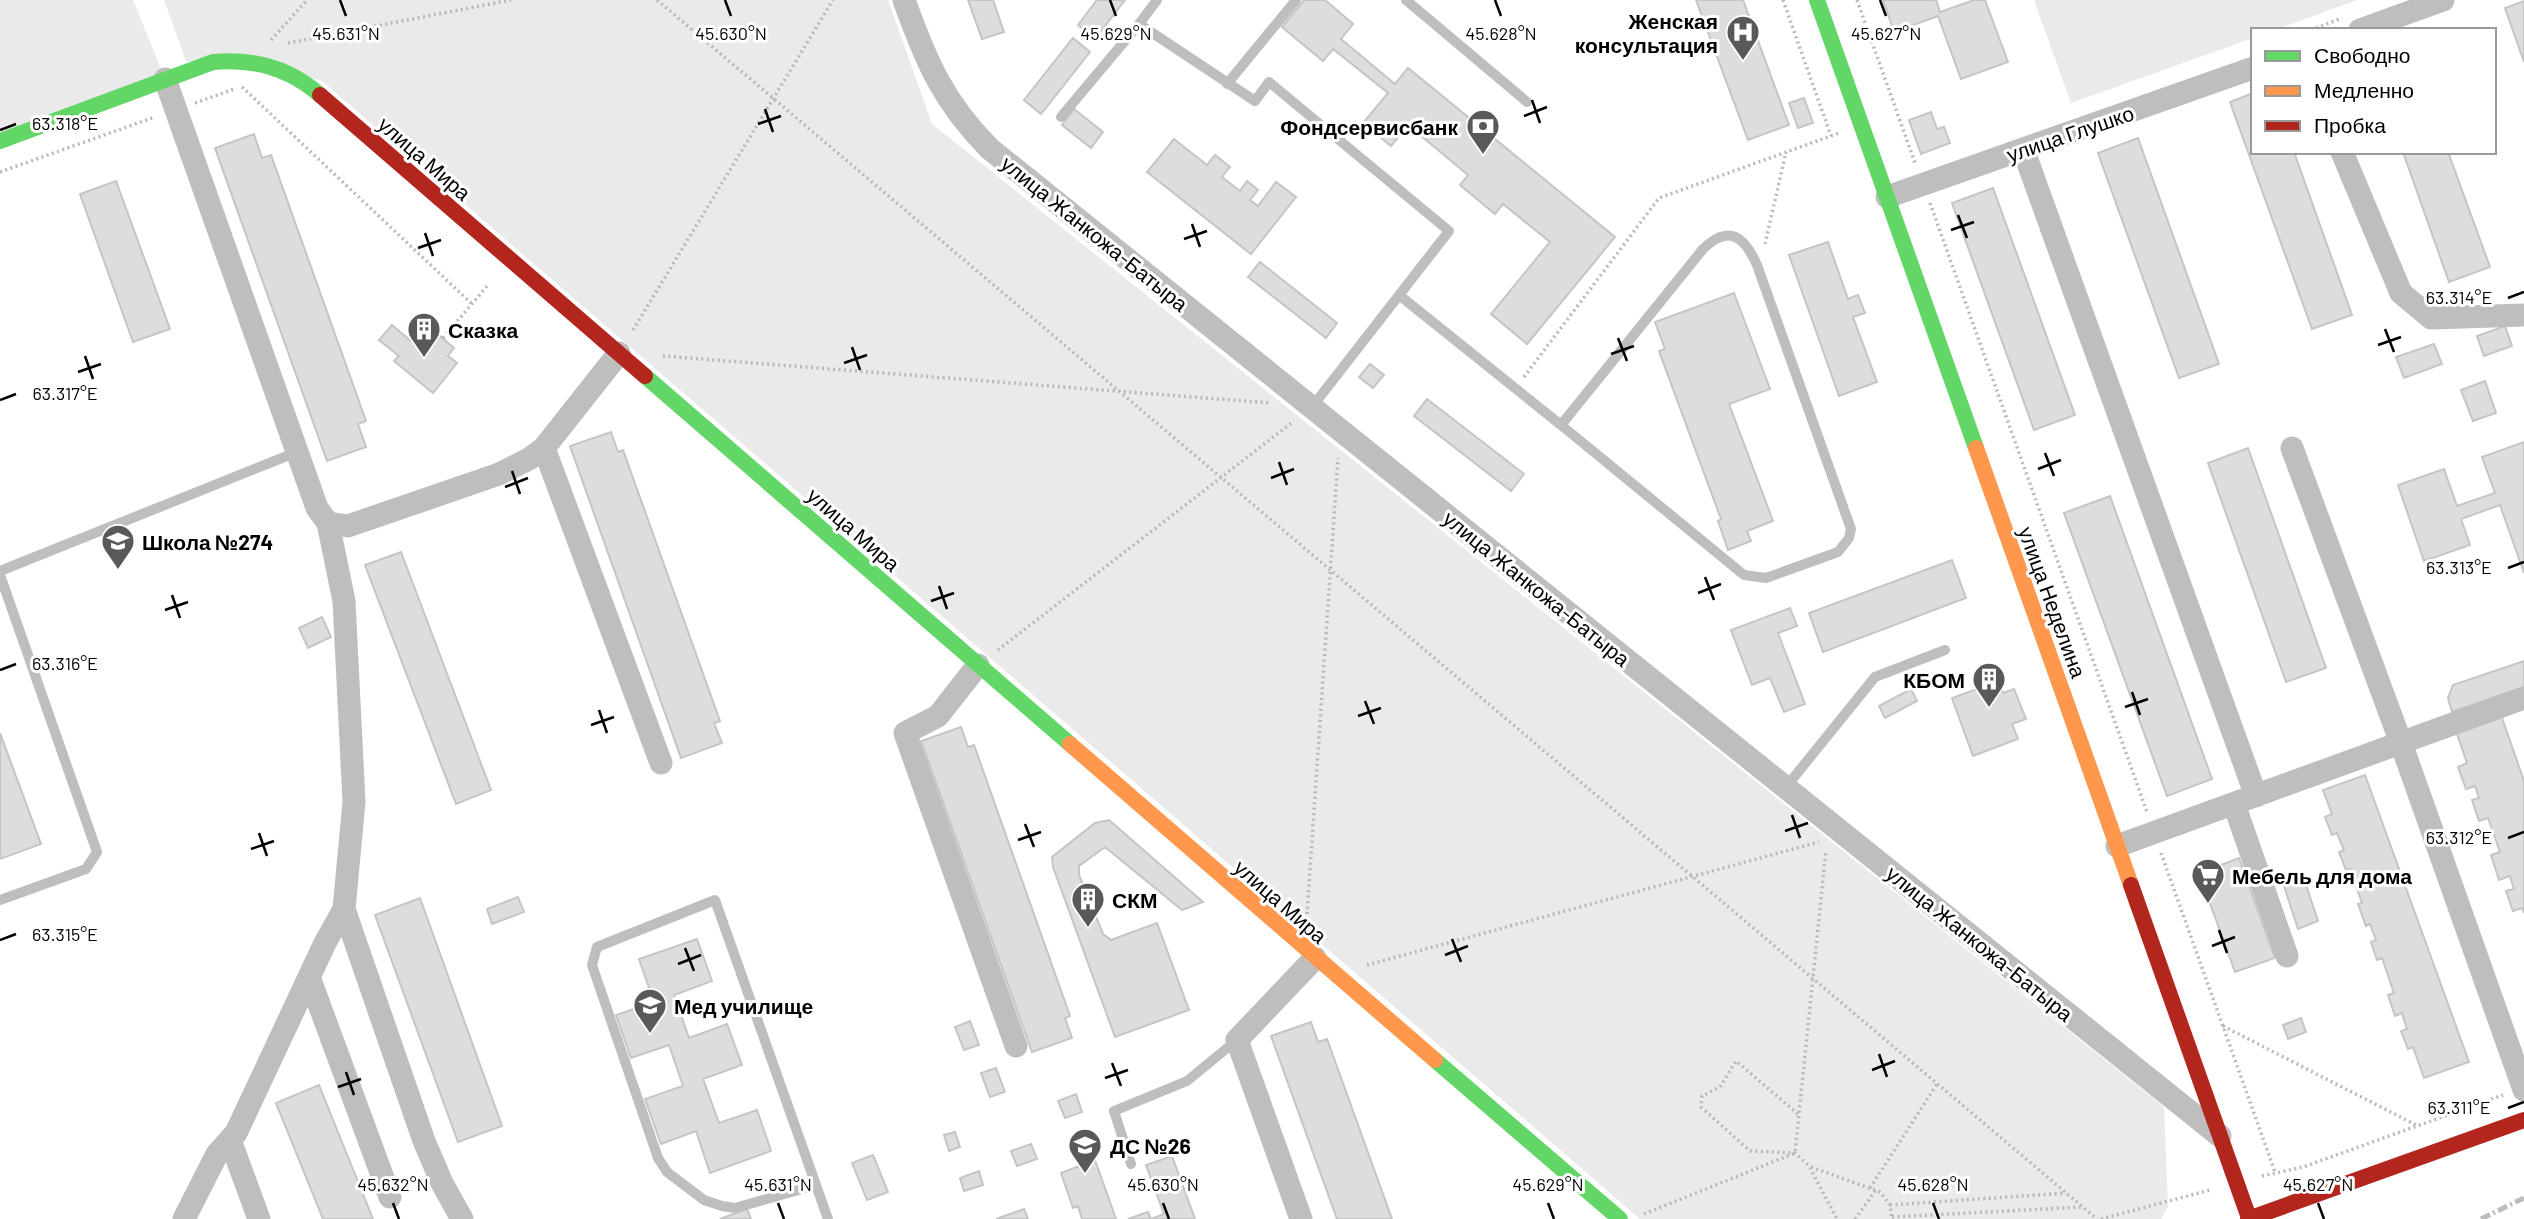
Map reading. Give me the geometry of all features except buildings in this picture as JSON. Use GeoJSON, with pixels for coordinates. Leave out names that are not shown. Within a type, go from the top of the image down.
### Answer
{"type":"FeatureCollection","features":[{"type":"Feature","properties":{"kind":"street","name":"улица Жанкожа-Батыра"},"geometry":{"type":"LineString","coordinates":[[904,0],[936,79],[950,102],[990,149],[1303,418],[1786,787],[2220,1136]]}},
{"type":"Feature","properties":{"kind":"street","name":"улица Неделина"},"geometry":{"type":"LineString","coordinates":[[1817,0],[2248,1219]]}},
{"type":"Feature","properties":{"kind":"street"},"geometry":{"type":"LineString","coordinates":[[2366,28],[2443,0]]}},
{"type":"Feature","properties":{"kind":"street","name":"улица Мира"},"geometry":{"type":"LineString","coordinates":[[0,141],[213,62],[232,59],[253,61],[290,73],[312,88],[1620,1219]]}},
{"type":"Feature","properties":{"kind":"street","name":"улица Глушко"},"geometry":{"type":"LineString","coordinates":[[1887,197],[2251,69]]}},
{"type":"Feature","properties":{"kind":"street"},"geometry":{"type":"LineString","coordinates":[[165,79],[317,508],[328,523],[344,601],[354,802],[344,909],[236,1133],[217,1154],[184,1219]]}},
{"type":"Feature","properties":{"kind":"street"},"geometry":{"type":"LineString","coordinates":[[2023,149],[2256,796]]}},
{"type":"Feature","properties":{"kind":"street"},"geometry":{"type":"LineString","coordinates":[[2343,154],[2401,293],[2431,318],[2524,315]]}},
{"type":"Feature","properties":{"kind":"street"},"geometry":{"type":"LineString","coordinates":[[328,523],[348,526],[514,467],[544,448],[619,353]]}},
{"type":"Feature","properties":{"kind":"street"},"geometry":{"type":"LineString","coordinates":[[544,448],[661,764]]}},
{"type":"Feature","properties":{"kind":"street"},"geometry":{"type":"LineString","coordinates":[[2292,448],[2524,1089]]}},
{"type":"Feature","properties":{"kind":"street"},"geometry":{"type":"LineString","coordinates":[[978,665],[938,716],[905,733],[1016,1046]]}},
{"type":"Feature","properties":{"kind":"street"},"geometry":{"type":"LineString","coordinates":[[2118,846],[2524,698]]}},
{"type":"Feature","properties":{"kind":"street"},"geometry":{"type":"LineString","coordinates":[[2234,804],[2287,956]]}},
{"type":"Feature","properties":{"kind":"street"},"geometry":{"type":"LineString","coordinates":[[344,909],[424,1141],[442,1183],[462,1219]]}},
{"type":"Feature","properties":{"kind":"street"},"geometry":{"type":"LineString","coordinates":[[1301,1219],[1237,1040],[1310,953]]}},
{"type":"Feature","properties":{"kind":"street"},"geometry":{"type":"LineString","coordinates":[[309,978],[390,1197]]}},
{"type":"Feature","properties":{"kind":"street"},"geometry":{"type":"LineString","coordinates":[[2248,1219],[2524,1120]]}},
{"type":"Feature","properties":{"kind":"street"},"geometry":{"type":"LineString","coordinates":[[230,1140],[259,1219]]}},
{"type":"Feature","properties":{"kind":"lane"},"geometry":{"type":"LineString","coordinates":[[1061,117],[1157,0]]}},
{"type":"Feature","properties":{"kind":"lane"},"geometry":{"type":"LineString","coordinates":[[1227,84],[1296,0]]}},
{"type":"Feature","properties":{"kind":"lane"},"geometry":{"type":"LineString","coordinates":[[1406,0],[1527,102]]}},
{"type":"Feature","properties":{"kind":"lane"},"geometry":{"type":"LineString","coordinates":[[1139,24],[1255,101],[1269,82],[1449,231],[1303,418]]}},
{"type":"Feature","properties":{"kind":"lane"},"geometry":{"type":"LineString","coordinates":[[1399,295],[1516,387],[1561,425],[1744,575],[1766,578],[1838,552],[1849,538],[1851,529],[1757,265],[1749,248],[1740,239],[1729,234],[1714,239],[1703,249],[1561,425]]}},
{"type":"Feature","properties":{"kind":"lane"},"geometry":{"type":"LineString","coordinates":[[0,900],[86,869],[97,852],[0,573],[297,452]]}},
{"type":"Feature","properties":{"kind":"lane"},"geometry":{"type":"LineString","coordinates":[[1786,787],[1875,677],[1945,650]]}},
{"type":"Feature","properties":{"kind":"lane"},"geometry":{"type":"LineString","coordinates":[[816,1185],[736,1208],[704,1200],[667,1171],[658,1158],[593,965],[597,947],[715,900],[816,1185],[828,1219]]}},
{"type":"Feature","properties":{"kind":"lane"},"geometry":{"type":"LineString","coordinates":[[1131,1164],[1114,1111],[1187,1081],[1237,1040]]}},
{"type":"Feature","properties":{"kind":"path"},"geometry":{"type":"LineString","coordinates":[[253,61],[307,0]]}},
{"type":"Feature","properties":{"kind":"path"},"geometry":{"type":"LineString","coordinates":[[272,38],[289,44],[511,0]]}},
{"type":"Feature","properties":{"kind":"path"},"geometry":{"type":"LineString","coordinates":[[657,0],[2099,1219],[2302,1167],[2524,1089]]}},
{"type":"Feature","properties":{"kind":"path"},"geometry":{"type":"LineString","coordinates":[[619,353],[833,0]]}},
{"type":"Feature","properties":{"kind":"path"},"geometry":{"type":"LineString","coordinates":[[1783,0],[1831,136]]}},
{"type":"Feature","properties":{"kind":"path"},"geometry":{"type":"LineString","coordinates":[[1857,0],[2275,1172]]}},
{"type":"Feature","properties":{"kind":"path"},"geometry":{"type":"LineString","coordinates":[[0,172],[241,86],[472,304]]}},
{"type":"Feature","properties":{"kind":"path"},"geometry":{"type":"LineString","coordinates":[[1516,387],[1659,198],[1897,112]]}},
{"type":"Feature","properties":{"kind":"path"},"geometry":{"type":"LineString","coordinates":[[1757,265],[1786,152]]}},
{"type":"Feature","properties":{"kind":"path"},"geometry":{"type":"LineString","coordinates":[[443,338],[488,285]]}},
{"type":"Feature","properties":{"kind":"path"},"geometry":{"type":"LineString","coordinates":[[661,356],[1275,404]]}},
{"type":"Feature","properties":{"kind":"path"},"geometry":{"type":"LineString","coordinates":[[978,665],[1221,477],[1303,418]]}},
{"type":"Feature","properties":{"kind":"path"},"geometry":{"type":"LineString","coordinates":[[1310,953],[1338,457],[1329,450]]}},
{"type":"Feature","properties":{"kind":"path"},"geometry":{"type":"LineString","coordinates":[[1334,974],[1827,840],[1795,1153]]}},
{"type":"Feature","properties":{"kind":"path"},"geometry":{"type":"LineString","coordinates":[[2222,1025],[2417,1126]]}},
{"type":"Feature","properties":{"kind":"path"},"geometry":{"type":"LineString","coordinates":[[1799,1114],[1736,1061],[1720,1087],[1702,1096],[1701,1107],[1750,1151],[1795,1153],[1809,1166],[1837,1219]]}},
{"type":"Feature","properties":{"kind":"path"},"geometry":{"type":"LineString","coordinates":[[1855,1219],[1937,1084]]}},
{"type":"Feature","properties":{"kind":"path"},"geometry":{"type":"LineString","coordinates":[[1643,1214],[1795,1153]]}},
{"type":"Feature","properties":{"kind":"path"},"geometry":{"type":"LineString","coordinates":[[1809,1166],[1873,1189],[1884,1196],[1890,1205],[1892,1218],[2082,1207]]}},
{"type":"Feature","properties":{"kind":"path"},"geometry":{"type":"LineString","coordinates":[[1890,1205],[2066,1193]]}},
{"type":"Feature","properties":{"kind":"shaded area"},"geometry":{"type":"Polygon","coordinates":[[[0,0],[133,0],[165,79],[0,141],[0,0]]]}},
{"type":"Feature","properties":{"kind":"shaded area"},"geometry":{"type":"Polygon","coordinates":[[[164,0],[888,0],[932,124],[2164,1107],[2168,1207],[2161,1219],[1640,1219],[321,80],[186,61],[164,0]]]}},
{"type":"Feature","properties":{"kind":"shaded area"},"geometry":{"type":"Polygon","coordinates":[[[2034,0],[2357,0],[2280,28],[2251,28],[2251,39],[2071,103],[2034,0]]]}},
{"type":"Feature","properties":{"kind":"railway"},"geometry":{"type":"LineString","coordinates":[[2481,1219],[2524,1198]]}},
{"type":"Feature","properties":{"kind":"traffic: fast"},"geometry":{"type":"LineString","coordinates":[[1817,0],[1976,448]]}},
{"type":"Feature","properties":{"kind":"traffic: fast"},"geometry":{"type":"LineString","coordinates":[[0,141],[213,62],[243,62],[270,67],[296,78],[320,95]]}},
{"type":"Feature","properties":{"kind":"traffic: fast"},"geometry":{"type":"LineString","coordinates":[[645,376],[1070,744]]}},
{"type":"Feature","properties":{"kind":"traffic: fast"},"geometry":{"type":"LineString","coordinates":[[1435,1060],[1620,1219]]}},
{"type":"Feature","properties":{"kind":"traffic: slow"},"geometry":{"type":"LineString","coordinates":[[1976,448],[2131,885]]}},
{"type":"Feature","properties":{"kind":"traffic: slow"},"geometry":{"type":"LineString","coordinates":[[1070,744],[1435,1060]]}},
{"type":"Feature","properties":{"kind":"traffic: jam"},"geometry":{"type":"LineString","coordinates":[[320,95],[645,376]]}},
{"type":"Feature","properties":{"kind":"traffic: jam"},"geometry":{"type":"LineString","coordinates":[[2131,885],[2249,1218]]}},
{"type":"Feature","properties":{"kind":"traffic: jam"},"geometry":{"type":"LineString","coordinates":[[2248,1219],[2524,1120]]}},
{"type":"Feature","properties":{"kind":"place","name":"Женская консультация"},"geometry":{"type":"Point","coordinates":[1743,62]}},
{"type":"Feature","properties":{"kind":"place","name":"Фондсервисбанк"},"geometry":{"type":"Point","coordinates":[1483,156]}},
{"type":"Feature","properties":{"kind":"place","name":"Сказка"},"geometry":{"type":"Point","coordinates":[424,359]}},
{"type":"Feature","properties":{"kind":"place","name":"Школа №274"},"geometry":{"type":"Point","coordinates":[118,571]}},
{"type":"Feature","properties":{"kind":"place","name":"КБОМ"},"geometry":{"type":"Point","coordinates":[1989,709]}},
{"type":"Feature","properties":{"kind":"place","name":"Мебель для дома"},"geometry":{"type":"Point","coordinates":[2208,905]}},
{"type":"Feature","properties":{"kind":"place","name":"СКМ"},"geometry":{"type":"Point","coordinates":[1088,929]}},
{"type":"Feature","properties":{"kind":"place","name":"Мед училище"},"geometry":{"type":"Point","coordinates":[650,1035]}},
{"type":"Feature","properties":{"kind":"place","name":"ДС №26"},"geometry":{"type":"Point","coordinates":[1085,1175]}}]}
